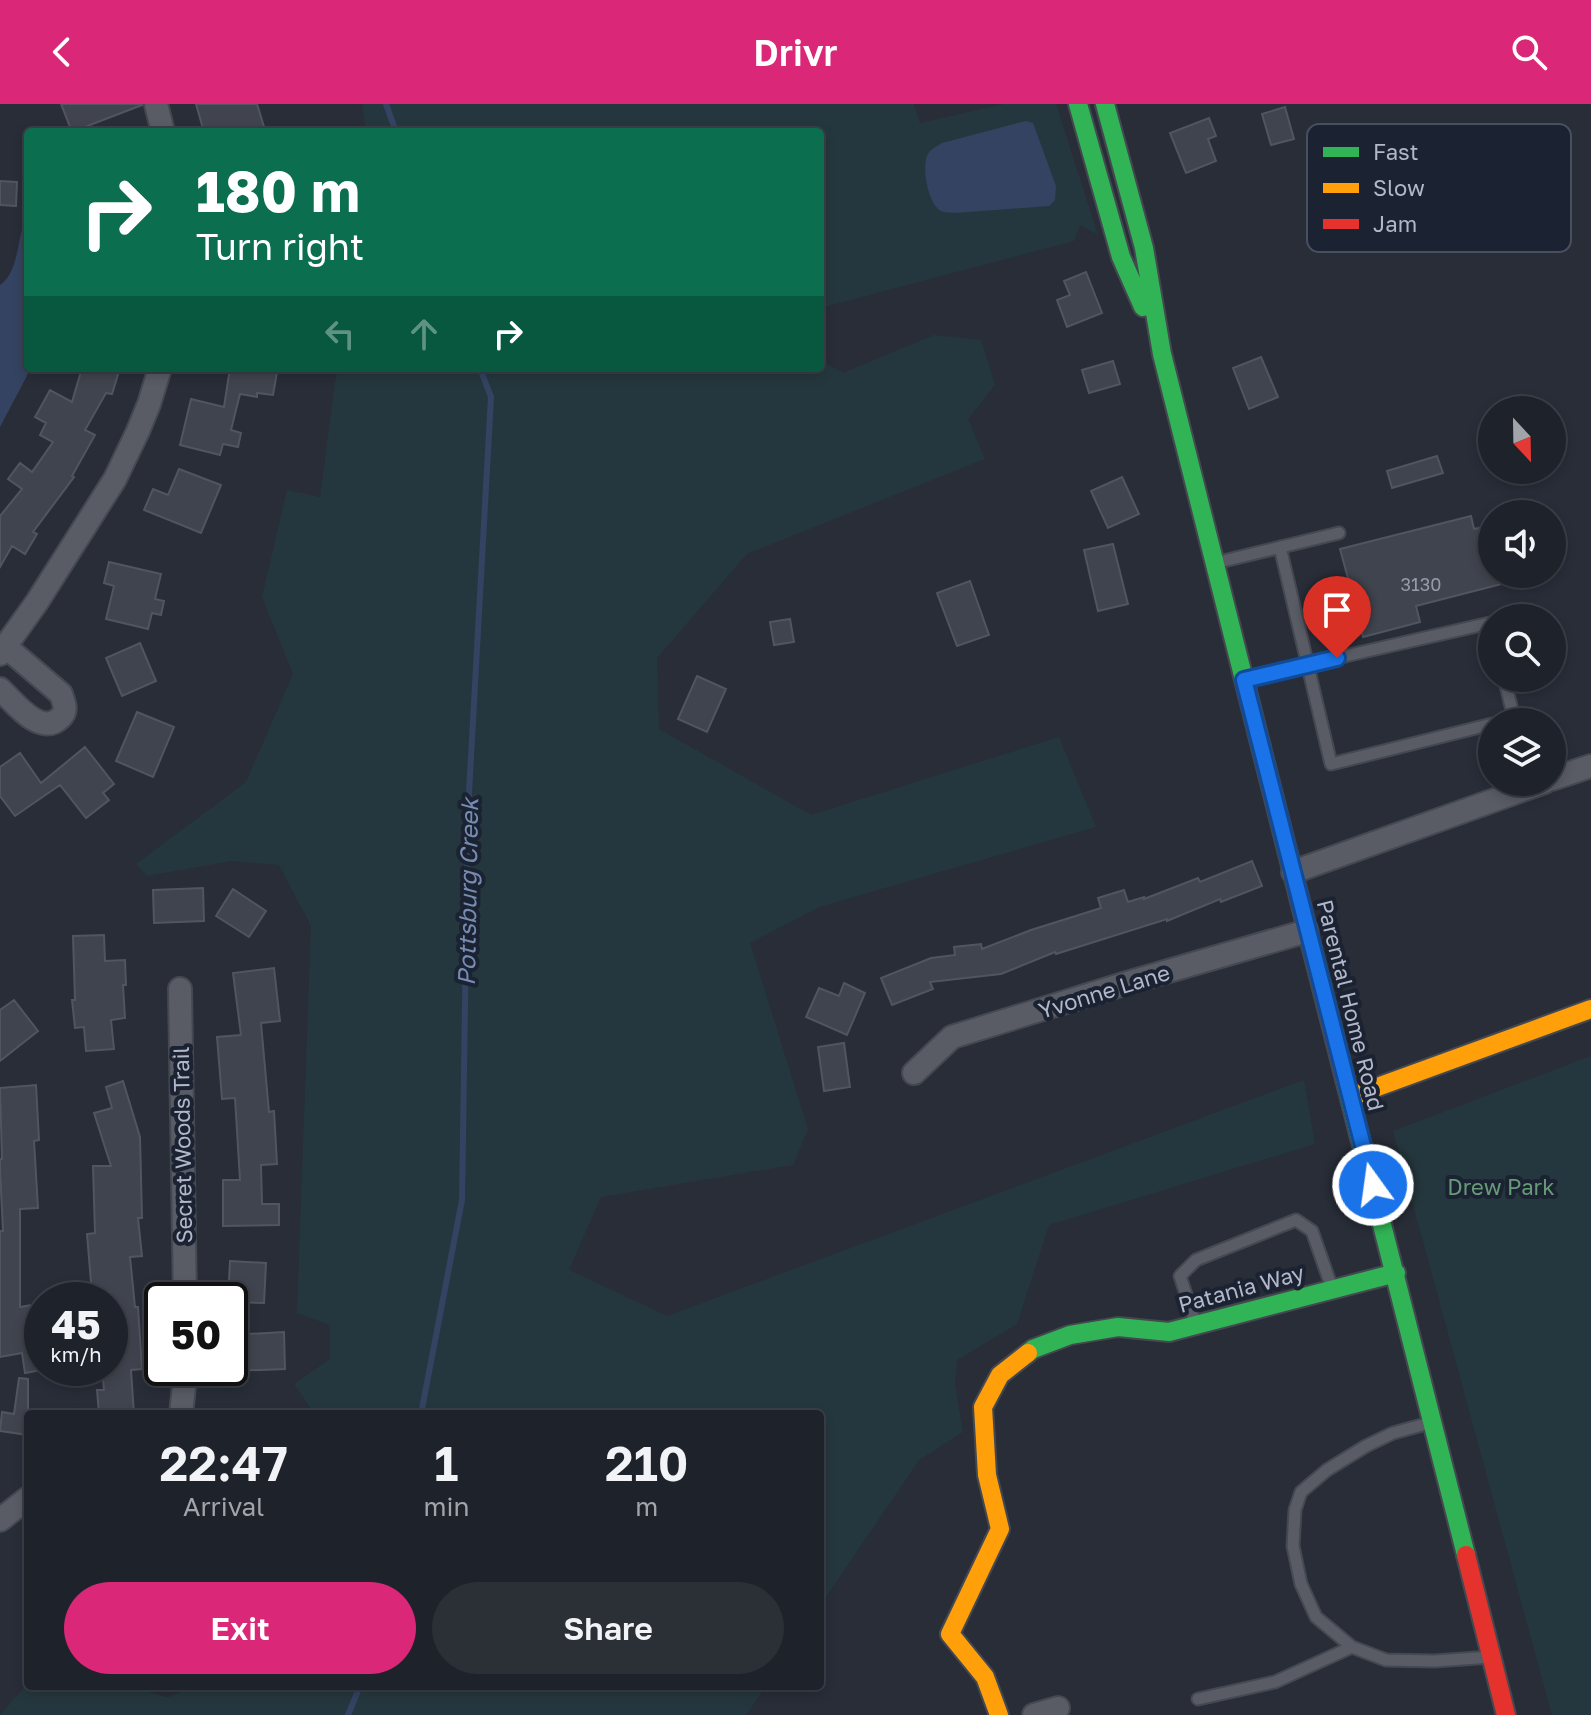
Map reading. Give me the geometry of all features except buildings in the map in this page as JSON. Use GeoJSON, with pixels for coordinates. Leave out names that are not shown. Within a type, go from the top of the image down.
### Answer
{"type":"FeatureCollection","features":[{"type":"Feature","properties":{"kind":"main road","name":"Parental Home Road"},"geometry":{"type":"LineString","coordinates":[[1080,104],[1121,257],[1162,354]]}},
{"type":"Feature","properties":{"kind":"main road","name":"Parental Home Road"},"geometry":{"type":"LineString","coordinates":[[1105,104],[1144,248],[1162,354],[1506,1715]]}},
{"type":"Feature","properties":{"kind":"main road"},"geometry":{"type":"LineString","coordinates":[[1350,1097],[1591,1009]]}},
{"type":"Feature","properties":{"kind":"main road","name":"Patania Way"},"geometry":{"type":"LineString","coordinates":[[999,1715],[985,1677],[950,1634],[1000,1529],[987,1475],[983,1407],[1000,1375],[1033,1349],[1070,1335],[1118,1327],[1169,1332],[1396,1273]]}},
{"type":"Feature","properties":{"kind":"street"},"geometry":{"type":"LineString","coordinates":[[156,104],[162,128]]}},
{"type":"Feature","properties":{"kind":"street"},"geometry":{"type":"LineString","coordinates":[[0,689],[34,720],[46,725],[57,722],[64,713],[61,694],[3,650],[115,479],[138,431],[159,372]]}},
{"type":"Feature","properties":{"kind":"street"},"geometry":{"type":"LineString","coordinates":[[1566,774],[1591,766]]}},
{"type":"Feature","properties":{"kind":"street"},"geometry":{"type":"LineString","coordinates":[[1293,872],[1506,796]]}},
{"type":"Feature","properties":{"kind":"street","name":"Yvonne Lane"},"geometry":{"type":"LineString","coordinates":[[914,1073],[952,1037],[1307,931]]}},
{"type":"Feature","properties":{"kind":"street","name":"Secret Woods Trail"},"geometry":{"type":"LineString","coordinates":[[180,989],[185,1282]]}},
{"type":"Feature","properties":{"kind":"street"},"geometry":{"type":"LineString","coordinates":[[181,1410],[184,1386]]}},
{"type":"Feature","properties":{"kind":"street"},"geometry":{"type":"LineString","coordinates":[[1,1517],[24,1501]]}},
{"type":"Feature","properties":{"kind":"street"},"geometry":{"type":"LineString","coordinates":[[1034,1715],[1058,1708]]}},
{"type":"Feature","properties":{"kind":"lane"},"geometry":{"type":"LineString","coordinates":[[1215,563],[1339,533]]}},
{"type":"Feature","properties":{"kind":"lane"},"geometry":{"type":"LineString","coordinates":[[1280,547],[1331,764],[1478,727]]}},
{"type":"Feature","properties":{"kind":"lane"},"geometry":{"type":"LineString","coordinates":[[1244,680],[1478,626]]}},
{"type":"Feature","properties":{"kind":"lane"},"geometry":{"type":"LineString","coordinates":[[1196,1324],[1180,1276],[1196,1260],[1296,1220],[1312,1231],[1332,1289]]}},
{"type":"Feature","properties":{"kind":"lane"},"geometry":{"type":"LineString","coordinates":[[1434,1421],[1393,1433],[1366,1446],[1327,1470],[1301,1492],[1295,1510],[1293,1546],[1301,1584],[1316,1617],[1352,1647],[1386,1660],[1492,1657]]}},
{"type":"Feature","properties":{"kind":"lane"},"geometry":{"type":"LineString","coordinates":[[1198,1699],[1275,1682],[1352,1647]]}},
{"type":"Feature","properties":{"kind":"green space"},"geometry":{"type":"Polygon","coordinates":[[[362,104],[914,104],[920,123],[1004,104],[1056,104],[1098,235],[1080,225],[1074,241],[824,307],[824,128],[365,128],[362,104]]]}},
{"type":"Feature","properties":{"kind":"green space"},"geometry":{"type":"Polygon","coordinates":[[[934,335],[981,340],[995,385],[968,419],[985,459],[747,554],[657,658],[659,729],[811,815],[1059,737],[1096,827],[819,907],[750,943],[808,1129],[793,1165],[601,1197],[569,1270],[667,1316],[1304,1080],[1315,1144],[1049,1225],[1017,1324],[957,1360],[955,1384],[963,1432],[919,1460],[824,1600],[824,1410],[312,1410],[294,1384],[330,1359],[330,1325],[297,1313],[311,926],[279,865],[231,861],[147,876],[136,864],[246,782],[293,674],[262,597],[287,490],[320,497],[336,372],[824,372],[824,362],[843,373],[934,335]]]}},
{"type":"Feature","properties":{"kind":"green space","name":"Drew Park"},"geometry":{"type":"Polygon","coordinates":[[[1591,1056],[1591,1715],[1552,1715],[1393,1131],[1591,1056]]]}},
{"type":"Feature","properties":{"kind":"green space"},"geometry":{"type":"Polygon","coordinates":[[[24,1688],[24,1690],[140,1690],[168,1697],[186,1690],[763,1690],[746,1715],[0,1715],[24,1688]]]}},
{"type":"Feature","properties":{"kind":"water"},"geometry":{"type":"Polygon","coordinates":[[[1026,121],[1033,123],[1056,186],[1055,200],[1049,206],[954,213],[943,212],[936,207],[926,177],[927,156],[931,150],[942,143],[1026,121]]]}},
{"type":"Feature","properties":{"kind":"water"},"geometry":{"type":"Polygon","coordinates":[[[24,222],[24,372],[29,372],[0,427],[0,285],[12,270],[24,222]]]}},
{"type":"Feature","properties":{"kind":"waterway","name":"Pottsburg Creek"},"geometry":{"type":"LineString","coordinates":[[386,104],[395,128]]}},
{"type":"Feature","properties":{"kind":"waterway","name":"Pottsburg Creek"},"geometry":{"type":"LineString","coordinates":[[422,1410],[462,1200],[468,811],[491,397],[482,372]]}},
{"type":"Feature","properties":{"kind":"waterway","name":"Pottsburg Creek"},"geometry":{"type":"LineString","coordinates":[[348,1715],[358,1690]]}},
{"type":"Feature","properties":{"kind":"traffic: fast"},"geometry":{"type":"LineString","coordinates":[[1078,104],[1121,257],[1143,307]]}},
{"type":"Feature","properties":{"kind":"traffic: fast"},"geometry":{"type":"LineString","coordinates":[[1105,104],[1144,248],[1162,354],[1261,747]]}},
{"type":"Feature","properties":{"kind":"traffic: fast"},"geometry":{"type":"LineString","coordinates":[[1345,1079],[1466,1555]]}},
{"type":"Feature","properties":{"kind":"traffic: fast"},"geometry":{"type":"LineString","coordinates":[[1028,1353],[1070,1335],[1118,1327],[1169,1332],[1396,1273]]}},
{"type":"Feature","properties":{"kind":"traffic: slow"},"geometry":{"type":"LineString","coordinates":[[1350,1097],[1591,1009]]}},
{"type":"Feature","properties":{"kind":"traffic: slow"},"geometry":{"type":"LineString","coordinates":[[999,1715],[985,1677],[950,1634],[1000,1529],[987,1475],[983,1407],[1000,1375],[1028,1353]]}},
{"type":"Feature","properties":{"kind":"traffic: jam"},"geometry":{"type":"LineString","coordinates":[[1261,747],[1345,1079]]}},
{"type":"Feature","properties":{"kind":"traffic: jam"},"geometry":{"type":"LineString","coordinates":[[1466,1555],[1506,1715]]}},
{"type":"Feature","properties":{"kind":"route"},"geometry":{"type":"LineString","coordinates":[[1337,658],[1244,680],[1373,1185]]}}]}
